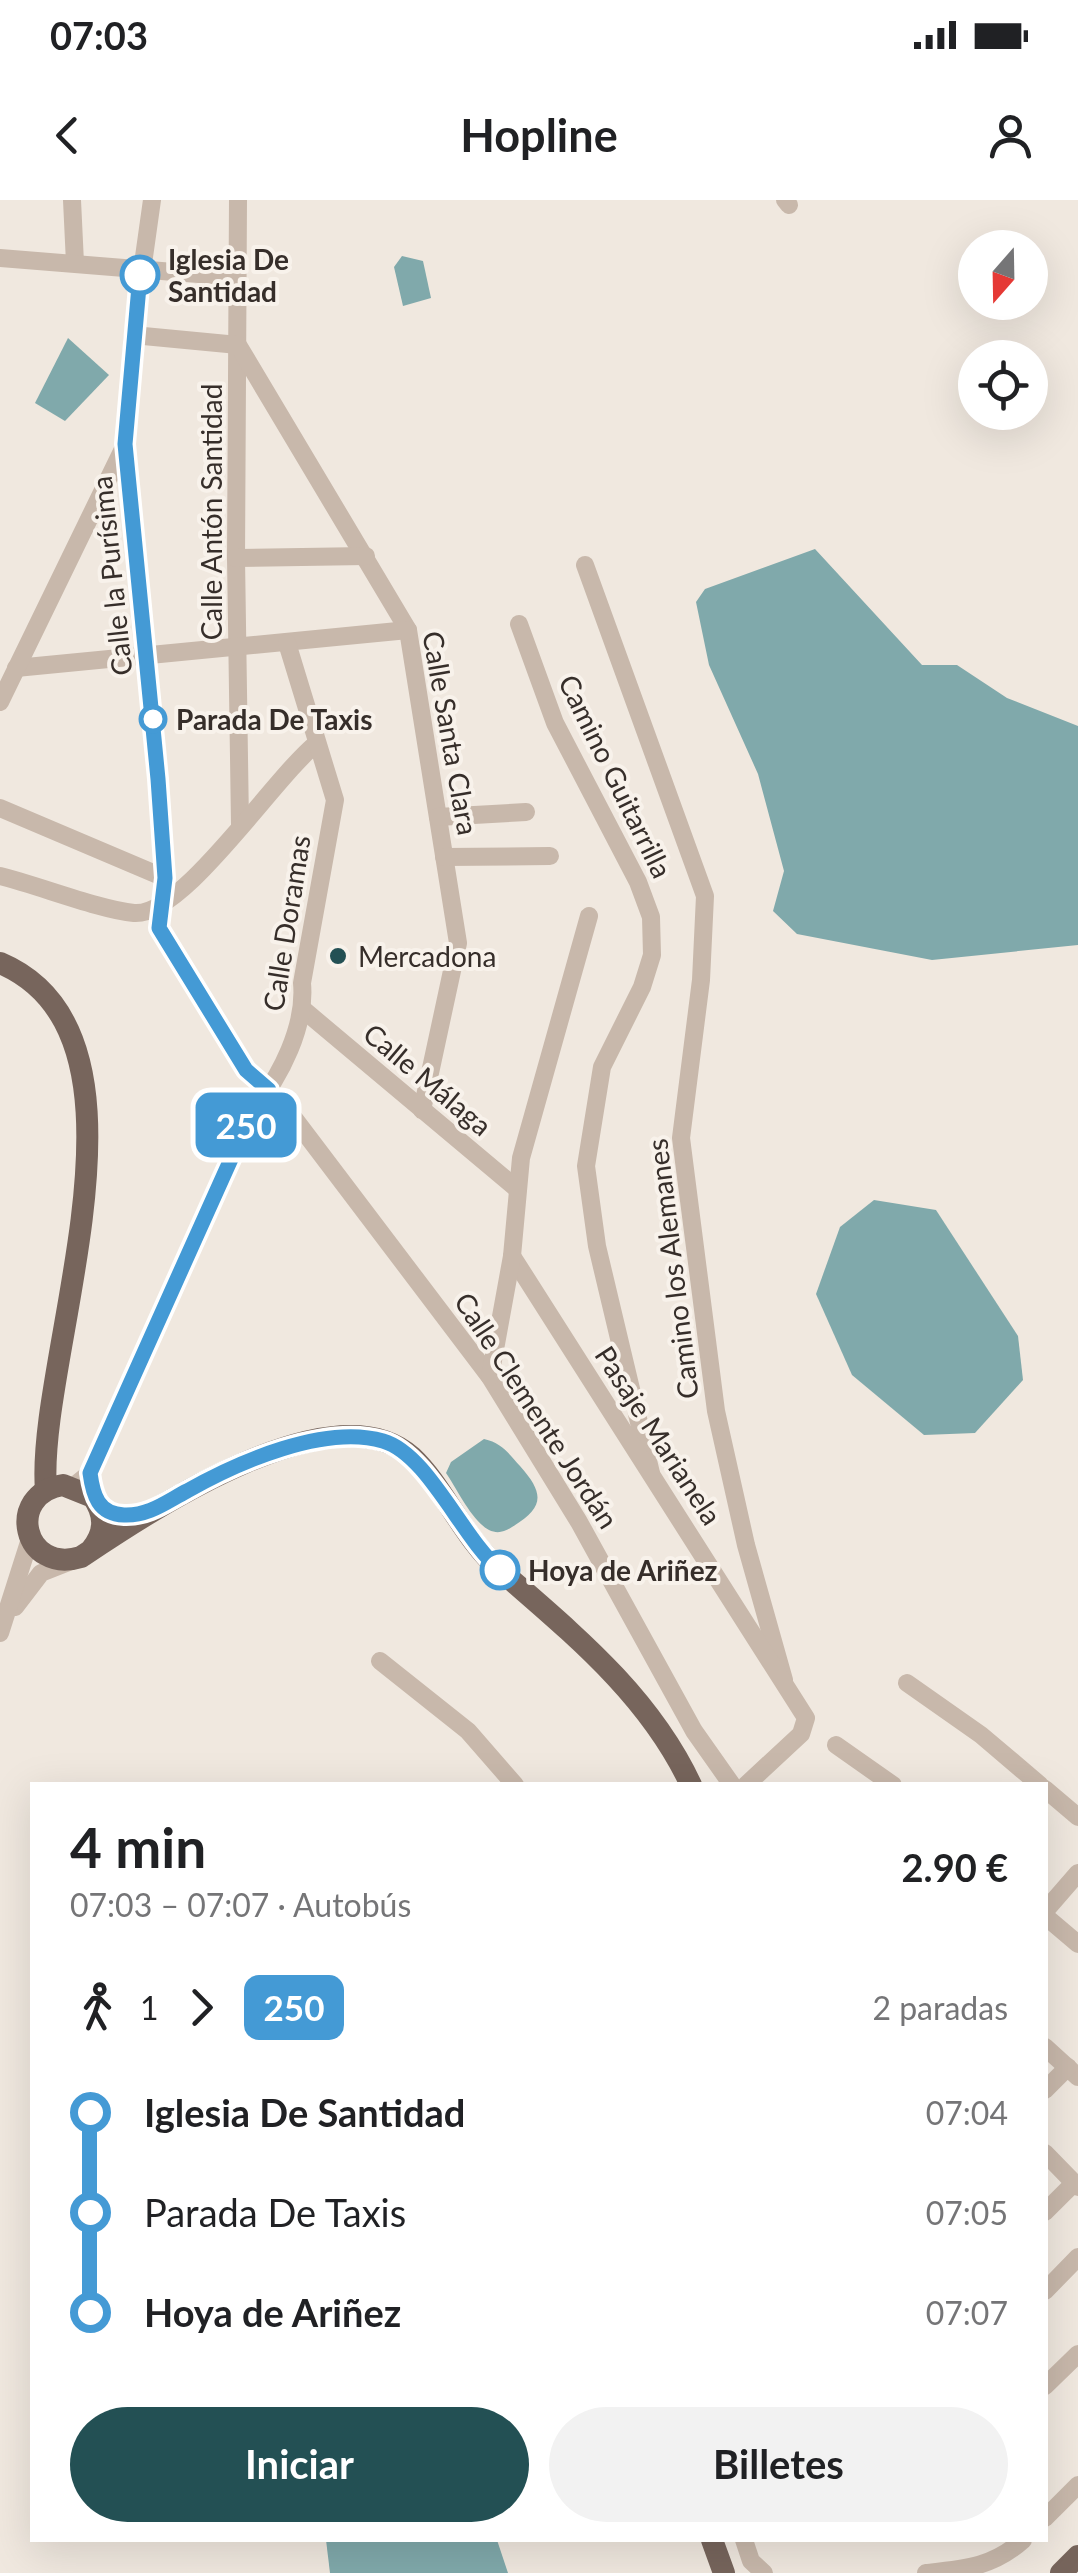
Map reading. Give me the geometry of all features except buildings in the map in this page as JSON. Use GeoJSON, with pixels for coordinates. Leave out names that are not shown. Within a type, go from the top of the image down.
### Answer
{"type":"FeatureCollection","features":[{"type":"Feature","properties":{"kind":"main road"},"geometry":{"type":"LineString","coordinates":[[0,964],[48,1000],[65,1027],[81,1074],[84,1106],[81,1246],[43,1456],[78,1490],[121,1515],[152,1511]]}},
{"type":"Feature","properties":{"kind":"main road"},"geometry":{"type":"LineString","coordinates":[[78,1490],[27,1517],[30,1539],[53,1559],[86,1554],[190,1489],[286,1448],[335,1435],[385,1441],[412,1458],[490,1562],[594,1651],[670,1747],[688,1779]]}},
{"type":"Feature","properties":{"kind":"main road"},"geometry":{"type":"LineString","coordinates":[[78,1490],[102,1530],[86,1554]]}},
{"type":"Feature","properties":{"kind":"main road"},"geometry":{"type":"LineString","coordinates":[[713,2542],[724,2573]]}},
{"type":"Feature","properties":{"kind":"main road"},"geometry":{"type":"LineString","coordinates":[[1061,2573],[1078,2556]]}},
{"type":"Feature","properties":{"kind":"street"},"geometry":{"type":"LineString","coordinates":[[72,200],[75,262]]}},
{"type":"Feature","properties":{"kind":"street","name":"Calle la Purísima"},"geometry":{"type":"LineString","coordinates":[[152,200],[133,335],[125,444],[148,656],[164,906]]}},
{"type":"Feature","properties":{"kind":"street","name":"Calle Antón Santidad"},"geometry":{"type":"LineString","coordinates":[[238,200],[236,558],[240,824]]}},
{"type":"Feature","properties":{"kind":"street"},"geometry":{"type":"LineString","coordinates":[[0,248],[0,258],[236,276]]}},
{"type":"Feature","properties":{"kind":"street"},"geometry":{"type":"LineString","coordinates":[[133,335],[238,345]]}},
{"type":"Feature","properties":{"kind":"street","name":"Calle Santa Clara"},"geometry":{"type":"LineString","coordinates":[[238,345],[408,630],[458,943],[422,1110]]}},
{"type":"Feature","properties":{"kind":"street"},"geometry":{"type":"LineString","coordinates":[[0,702],[125,444]]}},
{"type":"Feature","properties":{"kind":"street"},"geometry":{"type":"LineString","coordinates":[[236,558],[366,556]]}},
{"type":"Feature","properties":{"kind":"street","name":"Camino los Alemanes"},"geometry":{"type":"LineString","coordinates":[[585,565],[705,896],[703,960],[682,1138],[716,1411],[784,1680]]}},
{"type":"Feature","properties":{"kind":"street","name":"Camino Guitarrilla"},"geometry":{"type":"LineString","coordinates":[[518,624],[555,722],[638,882],[652,918],[652,954],[642,987],[602,1067],[586,1166],[597,1246],[652,1473]]}},
{"type":"Feature","properties":{"kind":"street"},"geometry":{"type":"LineString","coordinates":[[16,668],[408,630]]}},
{"type":"Feature","properties":{"kind":"street","name":"Calle Doramas"},"geometry":{"type":"LineString","coordinates":[[78,1490],[253,1110],[269,1090],[305,1011],[302,983],[335,800],[287,643]]}},
{"type":"Feature","properties":{"kind":"street"},"geometry":{"type":"LineString","coordinates":[[0,876],[136,913],[164,906],[205,869],[293,762],[317,743]]}},
{"type":"Feature","properties":{"kind":"street"},"geometry":{"type":"LineString","coordinates":[[0,808],[165,878]]}},
{"type":"Feature","properties":{"kind":"street"},"geometry":{"type":"LineString","coordinates":[[438,817],[526,812]]}},
{"type":"Feature","properties":{"kind":"street"},"geometry":{"type":"LineString","coordinates":[[444,857],[550,856]]}},
{"type":"Feature","properties":{"kind":"street"},"geometry":{"type":"LineString","coordinates":[[164,906],[159,928],[246,1070],[269,1090]]}},
{"type":"Feature","properties":{"kind":"street"},"geometry":{"type":"LineString","coordinates":[[490,1377],[512,1256],[516,1188],[589,916]]}},
{"type":"Feature","properties":{"kind":"street","name":"Calle Málaga"},"geometry":{"type":"LineString","coordinates":[[305,1011],[516,1188]]}},
{"type":"Feature","properties":{"kind":"street","name":"Calle Clemente Jordán"},"geometry":{"type":"LineString","coordinates":[[269,1090],[490,1377],[588,1538],[694,1731],[730,1782]]}},
{"type":"Feature","properties":{"kind":"street","name":"Pasaje Marianela"},"geometry":{"type":"LineString","coordinates":[[512,1256],[806,1718],[801,1734],[749,1782]]}},
{"type":"Feature","properties":{"kind":"street"},"geometry":{"type":"LineString","coordinates":[[4,1624],[30,1539]]}},
{"type":"Feature","properties":{"kind":"street"},"geometry":{"type":"LineString","coordinates":[[4,1624],[41,1574],[86,1554]]}},
{"type":"Feature","properties":{"kind":"street"},"geometry":{"type":"LineString","coordinates":[[380,1661],[468,1732],[513,1782]]}},
{"type":"Feature","properties":{"kind":"street"},"geometry":{"type":"LineString","coordinates":[[907,1683],[981,1735],[1036,1782]]}},
{"type":"Feature","properties":{"kind":"street"},"geometry":{"type":"LineString","coordinates":[[670,1747],[694,1731]]}},
{"type":"Feature","properties":{"kind":"street"},"geometry":{"type":"LineString","coordinates":[[836,1746],[889,1782]]}},
{"type":"Feature","properties":{"kind":"street"},"geometry":{"type":"LineString","coordinates":[[688,1779],[709,1755]]}},
{"type":"Feature","properties":{"kind":"street"},"geometry":{"type":"LineString","coordinates":[[1048,1792],[1078,1817]]}},
{"type":"Feature","properties":{"kind":"street"},"geometry":{"type":"LineString","coordinates":[[1048,1910],[1078,1873]]}},
{"type":"Feature","properties":{"kind":"street"},"geometry":{"type":"LineString","coordinates":[[1048,1917],[1078,1944]]}},
{"type":"Feature","properties":{"kind":"street"},"geometry":{"type":"LineString","coordinates":[[1048,2049],[1073,2072],[1048,2088]]}},
{"type":"Feature","properties":{"kind":"street"},"geometry":{"type":"LineString","coordinates":[[1048,2156],[1076,2185],[1048,2209]]}},
{"type":"Feature","properties":{"kind":"street"},"geometry":{"type":"LineString","coordinates":[[1048,2288],[1078,2257]]}},
{"type":"Feature","properties":{"kind":"street"},"geometry":{"type":"LineString","coordinates":[[1048,2383],[1078,2354]]}},
{"type":"Feature","properties":{"kind":"street"},"geometry":{"type":"LineString","coordinates":[[1048,2515],[1078,2485]]}},
{"type":"Feature","properties":{"kind":"street"},"geometry":{"type":"LineString","coordinates":[[745,2542],[752,2560],[764,2573]]}},
{"type":"Feature","properties":{"kind":"street"},"geometry":{"type":"LineString","coordinates":[[926,2573],[982,2567],[1003,2558],[1021,2542]]}},
{"type":"Feature","properties":{"kind":"water"},"geometry":{"type":"Polygon","coordinates":[[[402,256],[423,261],[431,298],[403,306],[394,267],[402,256]]]}},
{"type":"Feature","properties":{"kind":"water"},"geometry":{"type":"Polygon","coordinates":[[[68,338],[109,375],[65,421],[35,403],[68,338]]]}},
{"type":"Feature","properties":{"kind":"water"},"geometry":{"type":"Polygon","coordinates":[[[815,549],[922,665],[957,665],[1007,698],[1078,726],[1078,945],[932,960],[797,934],[773,911],[784,871],[758,774],[709,665],[696,602],[705,589],[815,549]]]}},
{"type":"Feature","properties":{"kind":"water"},"geometry":{"type":"Polygon","coordinates":[[[874,1200],[936,1210],[1018,1336],[1023,1380],[975,1433],[924,1435],[852,1375],[816,1294],[840,1227],[874,1200]]]}},
{"type":"Feature","properties":{"kind":"water"},"geometry":{"type":"Polygon","coordinates":[[[484,1439],[508,1453],[537,1493],[530,1513],[501,1532],[489,1530],[477,1520],[446,1473],[451,1462],[484,1439]]]}},
{"type":"Feature","properties":{"kind":"water"},"geometry":{"type":"Polygon","coordinates":[[[326,2542],[498,2542],[508,2573],[330,2573],[326,2542]]]}},
{"type":"Feature","properties":{"kind":"bus line","name":"250"},"geometry":{"type":"LineString","coordinates":[[140,275],[125,444],[148,656],[165,878],[159,928],[246,1070],[269,1090],[253,1110],[90,1473],[94,1497],[100,1507],[121,1515],[152,1511],[190,1489],[286,1448],[335,1435],[385,1441],[412,1458],[463,1532],[500,1570]]}},
{"type":"Feature","properties":{"kind":"place","name":"Iglesia De Santidad"},"geometry":{"type":"Point","coordinates":[140,275]}},
{"type":"Feature","properties":{"kind":"place","name":"Parada De Taxis"},"geometry":{"type":"Point","coordinates":[153,719]}},
{"type":"Feature","properties":{"kind":"place","name":"Mercadona"},"geometry":{"type":"Point","coordinates":[338,956]}},
{"type":"Feature","properties":{"kind":"place","name":"Hoya de Ariñez"},"geometry":{"type":"Point","coordinates":[500,1570]}}]}
